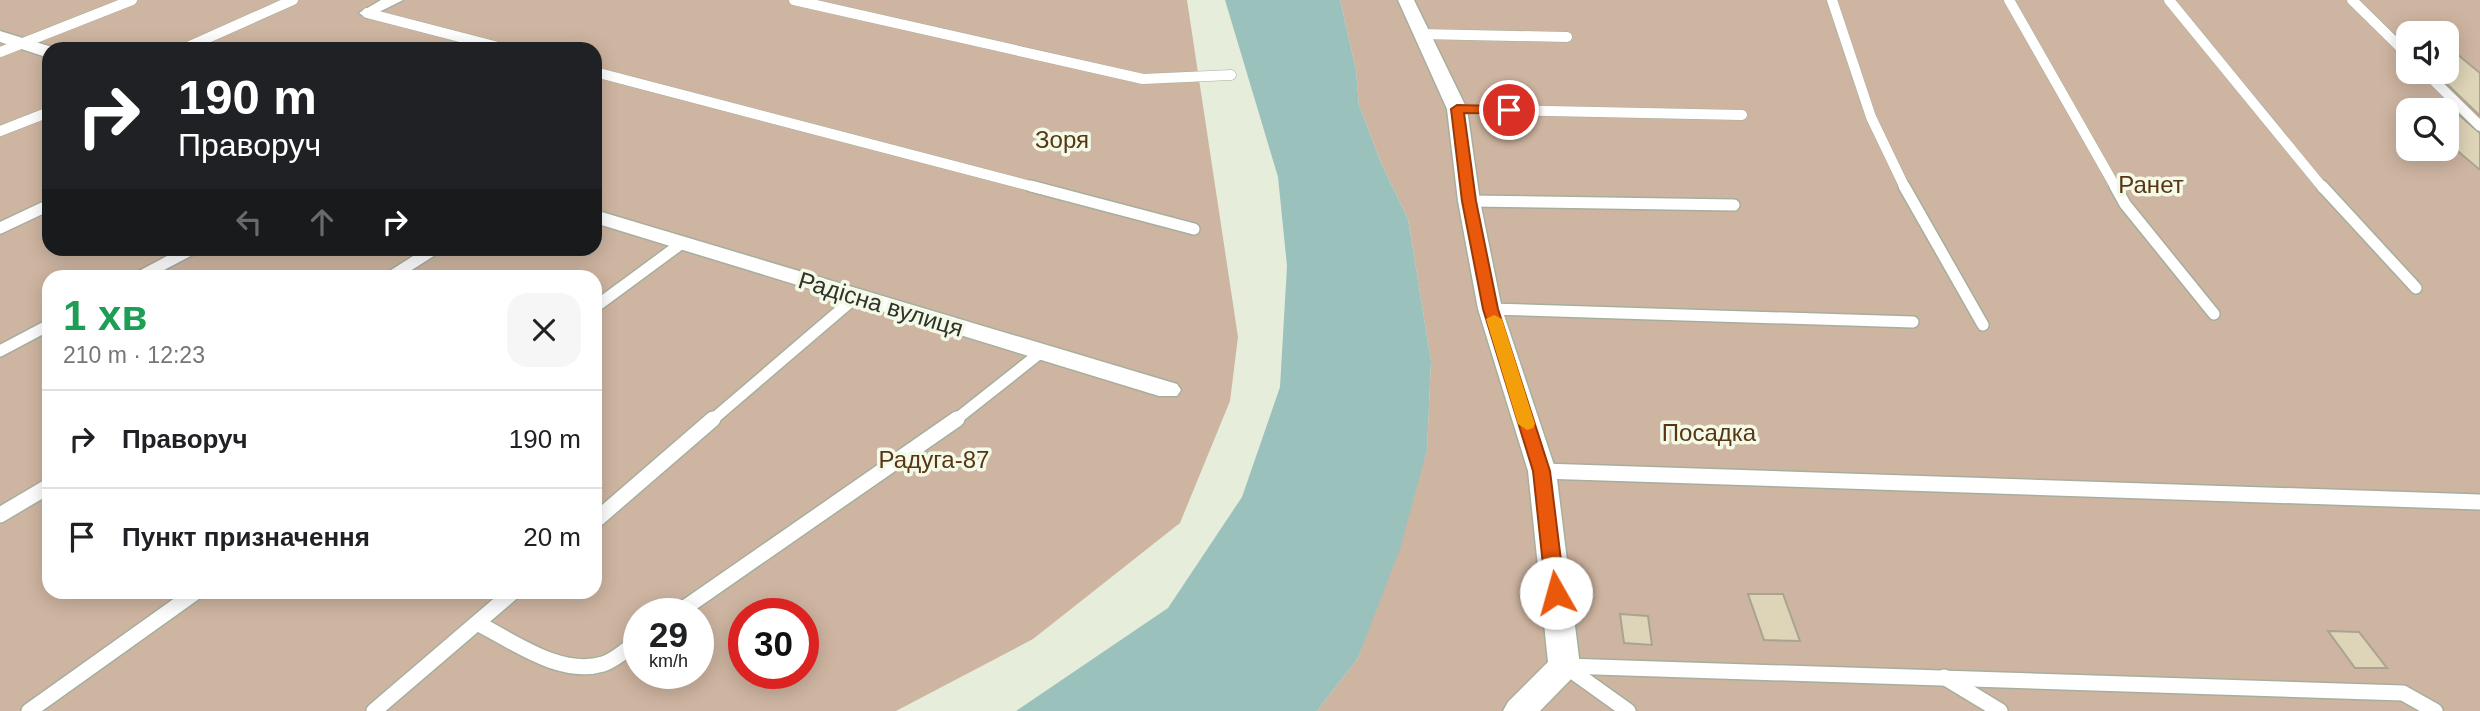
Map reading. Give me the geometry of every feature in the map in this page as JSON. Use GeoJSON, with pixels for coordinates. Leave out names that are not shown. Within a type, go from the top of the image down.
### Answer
{"type":"FeatureCollection","features":[{"type":"Feature","properties":{"kind":"street"},"geometry":{"type":"LineString","coordinates":[[367,13],[395,0]]}},
{"type":"Feature","properties":{"kind":"street"},"geometry":{"type":"LineString","coordinates":[[1406,0],[1457,109],[1469,201],[1490,309],[1542,471],[1564,666],[1519,711]]}},
{"type":"Feature","properties":{"kind":"street"},"geometry":{"type":"LineString","coordinates":[[0,36],[42,50]]}},
{"type":"Feature","properties":{"kind":"street","name":"Радісна вулиця"},"geometry":{"type":"LineString","coordinates":[[602,218],[1168,390]]}},
{"type":"Feature","properties":{"kind":"lane"},"geometry":{"type":"LineString","coordinates":[[0,52],[132,0]]}},
{"type":"Feature","properties":{"kind":"lane"},"geometry":{"type":"LineString","coordinates":[[199,42],[293,0]]}},
{"type":"Feature","properties":{"kind":"lane"},"geometry":{"type":"LineString","coordinates":[[794,0],[1143,79],[1231,75]]}},
{"type":"Feature","properties":{"kind":"lane"},"geometry":{"type":"LineString","coordinates":[[1832,0],[1871,117],[1919,215],[1983,325]]}},
{"type":"Feature","properties":{"kind":"lane"},"geometry":{"type":"LineString","coordinates":[[2009,0],[2125,204],[2214,314]]}},
{"type":"Feature","properties":{"kind":"lane"},"geometry":{"type":"LineString","coordinates":[[2169,0],[2338,206],[2416,288]]}},
{"type":"Feature","properties":{"kind":"lane"},"geometry":{"type":"LineString","coordinates":[[2352,0],[2396,43]]}},
{"type":"Feature","properties":{"kind":"lane"},"geometry":{"type":"LineString","coordinates":[[367,13],[479,42]]}},
{"type":"Feature","properties":{"kind":"lane"},"geometry":{"type":"LineString","coordinates":[[1420,34],[1567,37]]}},
{"type":"Feature","properties":{"kind":"lane"},"geometry":{"type":"LineString","coordinates":[[602,74],[1194,229]]}},
{"type":"Feature","properties":{"kind":"lane"},"geometry":{"type":"LineString","coordinates":[[2437,84],[2480,126]]}},
{"type":"Feature","properties":{"kind":"lane"},"geometry":{"type":"LineString","coordinates":[[1457,109],[1742,115]]}},
{"type":"Feature","properties":{"kind":"lane"},"geometry":{"type":"LineString","coordinates":[[0,131],[42,115]]}},
{"type":"Feature","properties":{"kind":"lane"},"geometry":{"type":"LineString","coordinates":[[1469,201],[1734,205]]}},
{"type":"Feature","properties":{"kind":"lane"},"geometry":{"type":"LineString","coordinates":[[0,228],[42,208]]}},
{"type":"Feature","properties":{"kind":"lane"},"geometry":{"type":"LineString","coordinates":[[602,302],[682,243]]}},
{"type":"Feature","properties":{"kind":"lane"},"geometry":{"type":"LineString","coordinates":[[152,270],[179,256]]}},
{"type":"Feature","properties":{"kind":"lane"},"geometry":{"type":"LineString","coordinates":[[401,270],[423,256]]}},
{"type":"Feature","properties":{"kind":"lane"},"geometry":{"type":"LineString","coordinates":[[602,515],[857,296]]}},
{"type":"Feature","properties":{"kind":"lane"},"geometry":{"type":"LineString","coordinates":[[1490,309],[1913,322]]}},
{"type":"Feature","properties":{"kind":"lane"},"geometry":{"type":"LineString","coordinates":[[0,351],[42,329]]}},
{"type":"Feature","properties":{"kind":"lane"},"geometry":{"type":"LineString","coordinates":[[699,598],[979,404],[1040,353]]}},
{"type":"Feature","properties":{"kind":"lane"},"geometry":{"type":"LineString","coordinates":[[1542,471],[2480,502]]}},
{"type":"Feature","properties":{"kind":"lane"},"geometry":{"type":"LineString","coordinates":[[0,515],[42,490]]}},
{"type":"Feature","properties":{"kind":"lane"},"geometry":{"type":"LineString","coordinates":[[29,711],[186,599]]}},
{"type":"Feature","properties":{"kind":"lane"},"geometry":{"type":"LineString","coordinates":[[374,711],[505,599]]}},
{"type":"Feature","properties":{"kind":"lane"},"geometry":{"type":"LineString","coordinates":[[477,622],[562,665],[581,668],[604,664],[623,651]]}},
{"type":"Feature","properties":{"kind":"lane"},"geometry":{"type":"LineString","coordinates":[[1564,666],[2403,693],[2435,711]]}},
{"type":"Feature","properties":{"kind":"lane"},"geometry":{"type":"LineString","coordinates":[[1564,666],[1628,711]]}},
{"type":"Feature","properties":{"kind":"lane"},"geometry":{"type":"LineString","coordinates":[[1944,677],[2000,711]]}},
{"type":"Feature","properties":{"kind":"green space","name":"Радуга-87"},"geometry":{"type":"Polygon","coordinates":[[[0,0],[1187,0],[1238,337],[1230,401],[1180,523],[1033,639],[896,711],[0,711],[0,0]]]}},
{"type":"Feature","properties":{"kind":"green space","name":"Посадка"},"geometry":{"type":"Polygon","coordinates":[[[1340,0],[2480,0],[2480,711],[1317,711],[1358,658],[1427,450],[1431,361],[1408,219],[1381,163],[1359,105],[1356,70],[1340,0]]]}},
{"type":"Feature","properties":{"kind":"water"},"geometry":{"type":"Polygon","coordinates":[[[1225,0],[1340,0],[1356,70],[1359,105],[1381,163],[1408,219],[1431,361],[1427,450],[1400,549],[1358,658],[1317,711],[1016,711],[1168,608],[1242,497],[1280,387],[1287,266],[1278,177],[1225,0]]]}},
{"type":"Feature","properties":{"kind":"building"},"geometry":{"type":"Polygon","coordinates":[[[2459,56],[2480,73],[2480,116],[2447,84],[2459,84],[2459,56]]]}},
{"type":"Feature","properties":{"kind":"building"},"geometry":{"type":"Polygon","coordinates":[[[2459,115],[2480,133],[2480,170],[2459,152],[2459,115]]]}},
{"type":"Feature","properties":{"kind":"building"},"geometry":{"type":"Polygon","coordinates":[[[1748,594],[1783,594],[1800,641],[1764,640],[1748,594]]]}},
{"type":"Feature","properties":{"kind":"building"},"geometry":{"type":"Polygon","coordinates":[[[1620,614],[1648,616],[1652,645],[1624,643],[1620,614]]]}},
{"type":"Feature","properties":{"kind":"building"},"geometry":{"type":"Polygon","coordinates":[[[2328,631],[2359,632],[2387,668],[2355,668],[2328,631]]]}},
{"type":"Feature","properties":{"kind":"slow traffic"},"geometry":{"type":"LineString","coordinates":[[1494,319],[1527,424]]}},
{"type":"Feature","properties":{"kind":"route"},"geometry":{"type":"LineString","coordinates":[[1509,110],[1457,109],[1469,201],[1490,309],[1542,471],[1556,593]]}},
{"type":"Feature","properties":{"kind":"park label","name":"Зоря"},"geometry":{"type":"Point","coordinates":[1062,139]}},
{"type":"Feature","properties":{"kind":"park label","name":"Ранет"},"geometry":{"type":"Point","coordinates":[2151,184]}}]}
